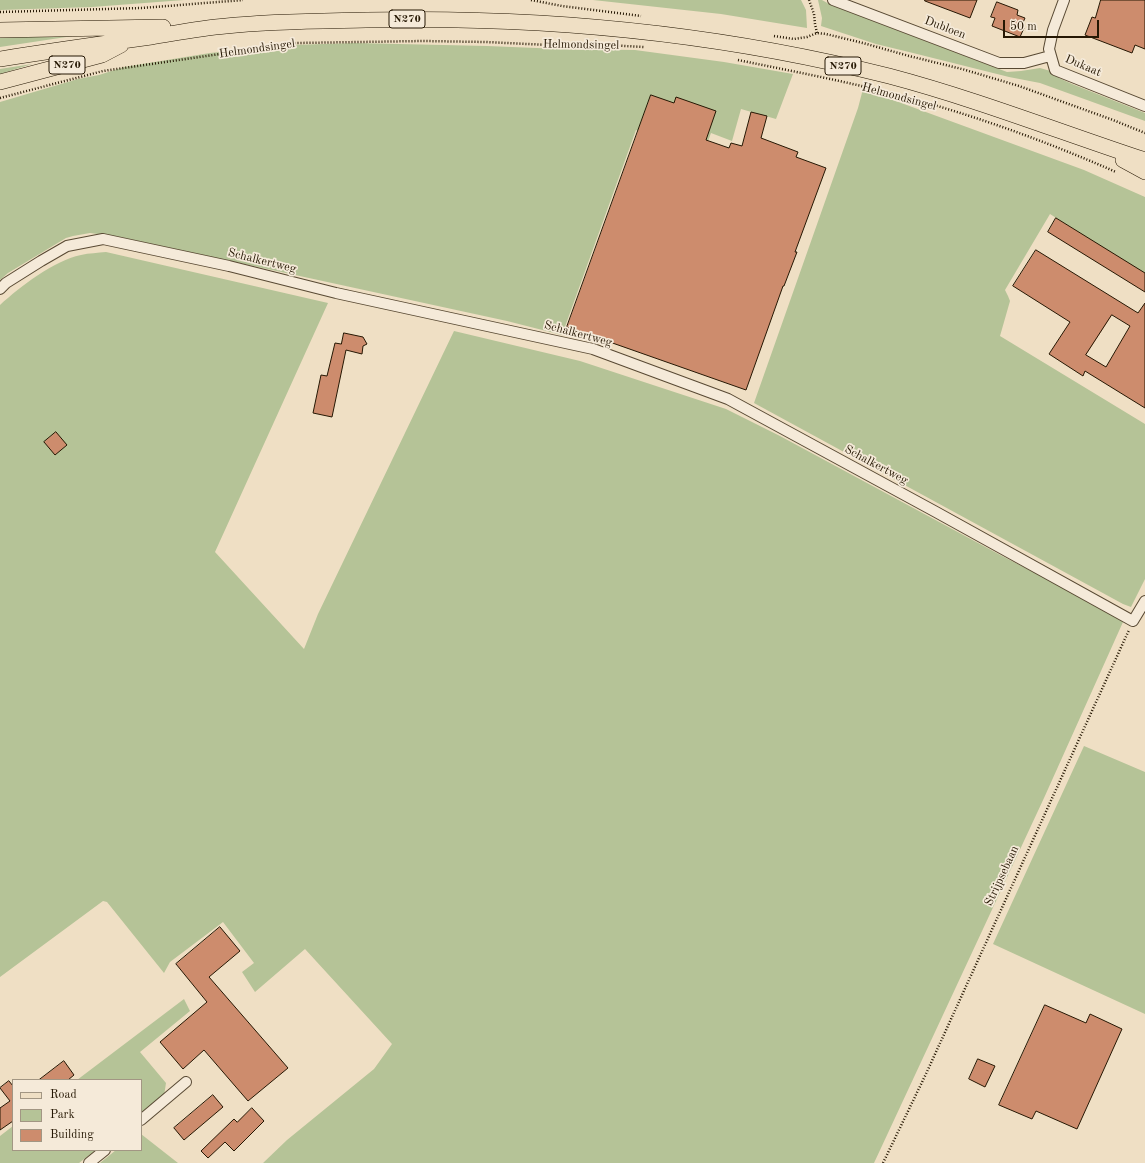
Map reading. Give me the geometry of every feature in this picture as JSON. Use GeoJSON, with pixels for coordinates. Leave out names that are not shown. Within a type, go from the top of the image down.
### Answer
{"type":"FeatureCollection","features":[{"type":"Feature","properties":{"kind":"main road","name":"Helmondsingel"},"geometry":{"type":"LineString","coordinates":[[0,59],[226,26],[300,21],[424,18],[588,26],[673,35],[796,56],[889,76],[965,98],[1145,160]]}},
{"type":"Feature","properties":{"kind":"main road","name":"N270"},"geometry":{"type":"LineString","coordinates":[[0,30],[226,26]]}},
{"type":"Feature","properties":{"kind":"main road","name":"N270"},"geometry":{"type":"LineString","coordinates":[[0,82],[102,55],[131,40]]}},
{"type":"Feature","properties":{"kind":"main road","name":"Helmondsingel"},"geometry":{"type":"LineString","coordinates":[[1090,142],[1145,172]]}},
{"type":"Feature","properties":{"kind":"street","name":"Dubloen"},"geometry":{"type":"LineString","coordinates":[[833,0],[999,63],[1024,63],[1050,56]]}},
{"type":"Feature","properties":{"kind":"street","name":"Dukaat"},"geometry":{"type":"LineString","coordinates":[[1064,0],[1053,30],[1049,49],[1055,70],[1145,106]]}},
{"type":"Feature","properties":{"kind":"street","name":"Schalkertweg"},"geometry":{"type":"LineString","coordinates":[[0,289],[6,283],[67,246],[103,239],[229,266],[336,293],[593,349],[728,399],[1133,621]]}},
{"type":"Feature","properties":{"kind":"street"},"geometry":{"type":"LineString","coordinates":[[1133,621],[1145,601]]}},
{"type":"Feature","properties":{"kind":"street"},"geometry":{"type":"LineString","coordinates":[[142,1119],[186,1082]]}},
{"type":"Feature","properties":{"kind":"street"},"geometry":{"type":"LineString","coordinates":[[89,1163],[104,1151]]}},
{"type":"Feature","properties":{"kind":"path"},"geometry":{"type":"LineString","coordinates":[[0,12],[142,8],[243,0]]}},
{"type":"Feature","properties":{"kind":"path"},"geometry":{"type":"LineString","coordinates":[[809,0],[814,14],[814,24],[817,33],[863,43],[962,69],[1019,86],[1145,133]]}},
{"type":"Feature","properties":{"kind":"path","name":"Helmondsingel"},"geometry":{"type":"LineString","coordinates":[[0,98],[103,71],[296,43],[423,41],[486,42],[550,46],[606,45],[648,48]]}},
{"type":"Feature","properties":{"kind":"path","name":"Helmondsingel"},"geometry":{"type":"LineString","coordinates":[[733,59],[864,87],[934,105],[1039,140],[1121,175]]}},
{"type":"Feature","properties":{"kind":"path","name":"Strijpsebaan"},"geometry":{"type":"LineString","coordinates":[[883,1163],[1133,621]]}},
{"type":"Feature","properties":{"kind":"green space"},"geometry":{"type":"Polygon","coordinates":[[[0,0],[184,0],[92,7],[0,10],[0,0]]]}},
{"type":"Feature","properties":{"kind":"green space"},"geometry":{"type":"Polygon","coordinates":[[[593,0],[801,0],[806,10],[807,28],[721,14],[593,0]]]}},
{"type":"Feature","properties":{"kind":"green space"},"geometry":{"type":"Polygon","coordinates":[[[818,0],[822,0],[1007,72],[1040,68],[1054,72],[1059,78],[1072,84],[1145,113],[1145,121],[1040,83],[1009,77],[876,44],[821,26],[822,18],[818,0]]]}},
{"type":"Feature","properties":{"kind":"green space"},"geometry":{"type":"Polygon","coordinates":[[[106,31],[0,47],[0,34],[106,31]]]}},
{"type":"Feature","properties":{"kind":"green space"},"geometry":{"type":"Polygon","coordinates":[[[355,43],[635,50],[724,62],[793,74],[776,119],[741,109],[732,141],[711,133],[703,155],[636,130],[562,335],[507,321],[120,237],[90,233],[66,238],[8,273],[0,280],[0,102],[124,67],[210,53],[291,45],[355,43]]]}},
{"type":"Feature","properties":{"kind":"green space"},"geometry":{"type":"Polygon","coordinates":[[[32,64],[0,74],[0,69],[32,64]]]}},
{"type":"Feature","properties":{"kind":"green space"},"geometry":{"type":"Polygon","coordinates":[[[863,89],[1084,170],[1145,197],[1145,275],[1050,214],[1005,290],[1010,301],[1000,336],[1145,424],[1145,579],[1131,607],[754,403],[858,108],[863,89]]]}},
{"type":"Feature","properties":{"kind":"green space"},"geometry":{"type":"Polygon","coordinates":[[[106,252],[328,303],[215,552],[304,649],[318,614],[454,331],[580,361],[726,409],[780,436],[1004,557],[1119,616],[1123,622],[1044,798],[874,1163],[263,1163],[287,1140],[374,1069],[392,1044],[305,949],[255,992],[242,972],[254,963],[223,922],[170,962],[164,973],[107,902],[103,901],[0,977],[0,305],[27,282],[59,263],[81,255],[106,252]]]}},
{"type":"Feature","properties":{"kind":"green space"},"geometry":{"type":"Polygon","coordinates":[[[1084,746],[1145,772],[1145,1014],[993,944],[1084,746]]]}},
{"type":"Feature","properties":{"kind":"green space"},"geometry":{"type":"Polygon","coordinates":[[[184,999],[190,1011],[140,1052],[166,1083],[164,1096],[142,1114],[142,1079],[78,1079],[184,999]]]}},
{"type":"Feature","properties":{"kind":"green space"},"geometry":{"type":"Polygon","coordinates":[[[12,1127],[12,1151],[95,1151],[79,1163],[0,1163],[0,1136],[12,1127]]]}},
{"type":"Feature","properties":{"kind":"green space"},"geometry":{"type":"Polygon","coordinates":[[[142,1135],[178,1163],[100,1163],[115,1151],[142,1151],[142,1135]]]}},
{"type":"Feature","properties":{"kind":"building"},"geometry":{"type":"Polygon","coordinates":[[[925,0],[977,0],[970,18],[925,0]]]}},
{"type":"Feature","properties":{"kind":"building"},"geometry":{"type":"Polygon","coordinates":[[[1101,0],[1145,0],[1145,49],[1135,45],[1132,53],[1085,35],[1092,17],[1095,18],[1101,0]]]}},
{"type":"Feature","properties":{"kind":"building"},"geometry":{"type":"Polygon","coordinates":[[[997,2],[1018,10],[1017,15],[1025,18],[1021,27],[1024,28],[1020,37],[992,26],[995,18],[991,17],[997,2]]]}},
{"type":"Feature","properties":{"kind":"building"},"geometry":{"type":"Polygon","coordinates":[[[651,95],[674,103],[676,97],[716,111],[706,140],[729,148],[731,143],[742,146],[751,112],[767,116],[761,138],[798,152],[796,157],[826,168],[746,390],[567,327],[651,95]]]}},
{"type":"Feature","properties":{"kind":"building"},"geometry":{"type":"Polygon","coordinates":[[[1056,218],[1145,273],[1145,292],[1048,232],[1056,218]]]}},
{"type":"Feature","properties":{"kind":"building"},"geometry":{"type":"Polygon","coordinates":[[[1036,250],[1138,313],[1145,303],[1145,408],[1085,371],[1083,376],[1049,354],[1070,322],[1013,286],[1036,250]],[[1112,315],[1086,355],[1106,367],[1130,326],[1112,315]]]}},
{"type":"Feature","properties":{"kind":"building"},"geometry":{"type":"Polygon","coordinates":[[[344,333],[363,337],[367,344],[363,346],[362,354],[346,350],[332,417],[313,413],[321,375],[327,376],[335,343],[341,344],[344,333]]]}},
{"type":"Feature","properties":{"kind":"building"},"geometry":{"type":"Polygon","coordinates":[[[56,432],[67,445],[55,455],[44,442],[56,432]]]}},
{"type":"Feature","properties":{"kind":"building"},"geometry":{"type":"Polygon","coordinates":[[[220,927],[240,951],[209,977],[288,1068],[248,1101],[204,1050],[183,1069],[160,1042],[207,1002],[176,964],[220,927]]]}},
{"type":"Feature","properties":{"kind":"building"},"geometry":{"type":"Polygon","coordinates":[[[1045,1005],[1086,1023],[1090,1014],[1122,1029],[1077,1129],[1036,1111],[1032,1119],[999,1105],[1045,1005]]]}},
{"type":"Feature","properties":{"kind":"building"},"geometry":{"type":"Polygon","coordinates":[[[978,1059],[995,1066],[985,1087],[969,1079],[978,1059]]]}},
{"type":"Feature","properties":{"kind":"building"},"geometry":{"type":"Polygon","coordinates":[[[64,1061],[74,1075],[69,1079],[40,1079],[64,1061]]]}},
{"type":"Feature","properties":{"kind":"building"},"geometry":{"type":"Polygon","coordinates":[[[9,1081],[12,1085],[12,1122],[0,1130],[0,1108],[10,1101],[0,1088],[9,1081]]]}},
{"type":"Feature","properties":{"kind":"building"},"geometry":{"type":"Polygon","coordinates":[[[213,1095],[223,1107],[184,1140],[174,1128],[213,1095]]]}},
{"type":"Feature","properties":{"kind":"building"},"geometry":{"type":"Polygon","coordinates":[[[252,1108],[264,1121],[234,1151],[225,1142],[208,1158],[201,1151],[234,1119],[237,1122],[252,1108]]]}}]}
